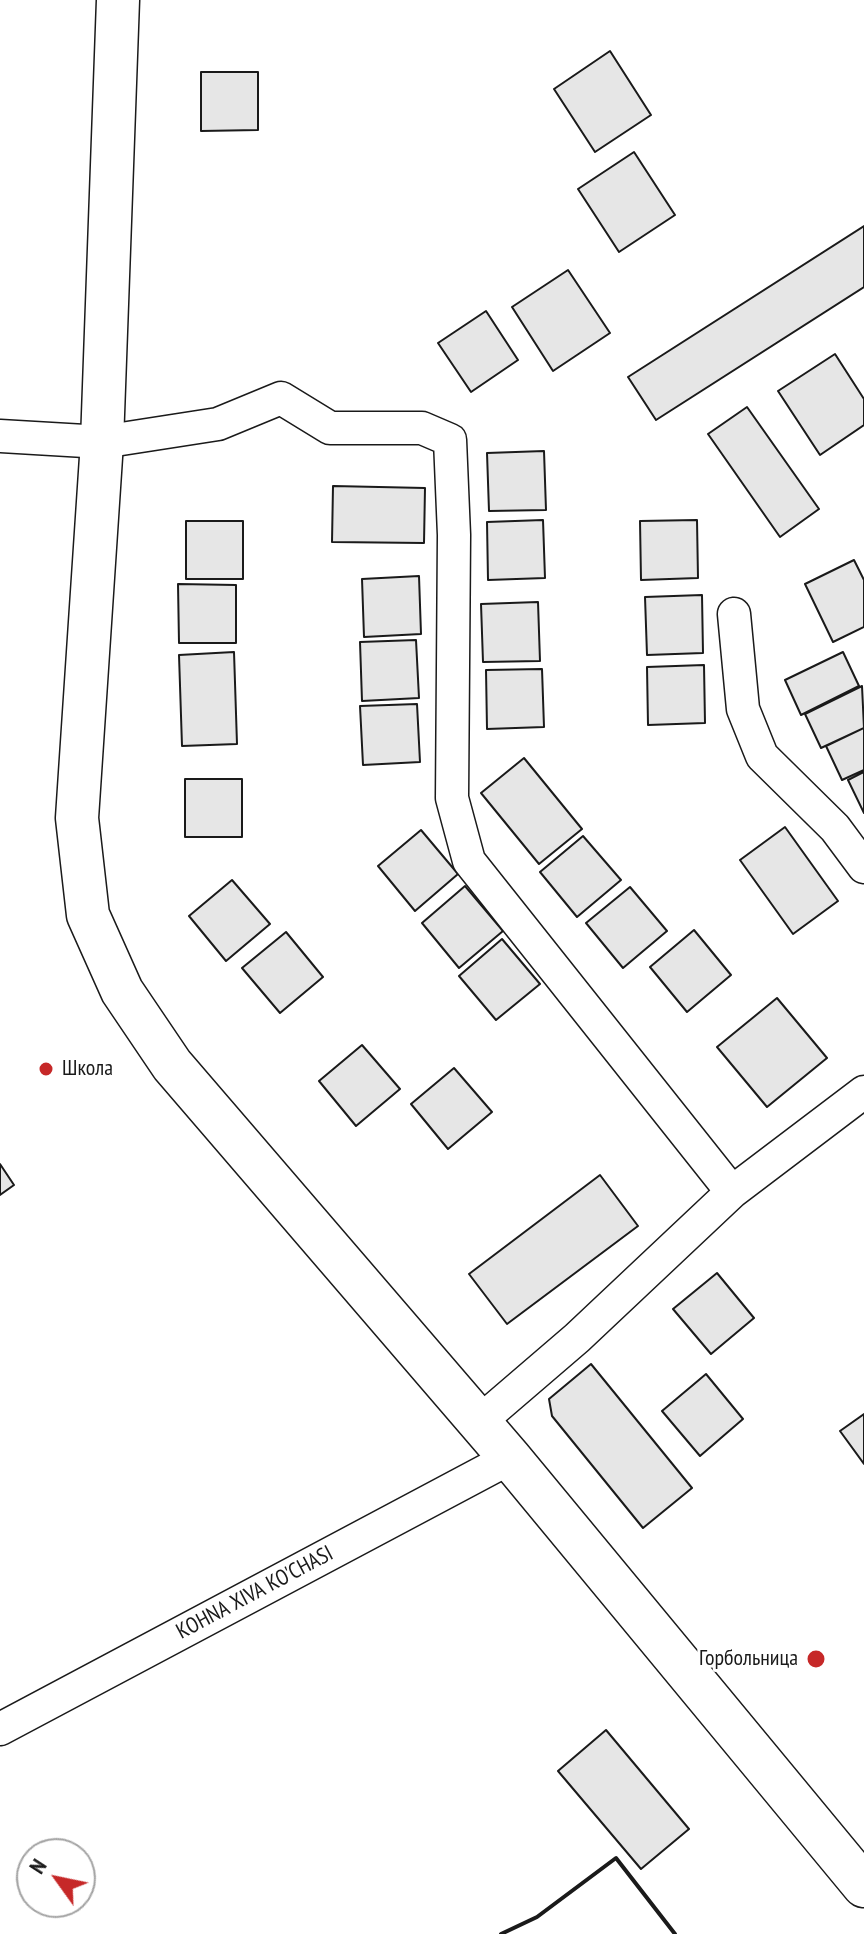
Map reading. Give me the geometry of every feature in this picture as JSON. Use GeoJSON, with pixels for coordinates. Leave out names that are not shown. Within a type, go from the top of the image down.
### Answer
{"type":"FeatureCollection","features":[{"type":"Feature","properties":{"kind":"main road"},"geometry":{"type":"LineString","coordinates":[[118,0],[102,442],[77,818],[88,915],[122,991],[172,1065],[510,1458],[864,1886]]}},
{"type":"Feature","properties":{"kind":"street"},"geometry":{"type":"LineString","coordinates":[[0,436],[102,442],[218,424],[281,398],[330,428],[422,428],[450,440],[454,535],[452,798],[469,861],[732,1192]]}},
{"type":"Feature","properties":{"kind":"street"},"geometry":{"type":"LineString","coordinates":[[734,614],[743,709],[762,756],[835,828],[864,867]]}},
{"type":"Feature","properties":{"kind":"street"},"geometry":{"type":"LineString","coordinates":[[478,1423],[577,1338],[732,1192],[864,1092]]}},
{"type":"Feature","properties":{"kind":"street","name":"KOHNA XIVA KO'CHASI"},"geometry":{"type":"LineString","coordinates":[[0,1729],[510,1458]]}},
{"type":"Feature","properties":{"kind":"building"},"geometry":{"type":"Polygon","coordinates":[[[610,51],[651,115],[595,152],[554,89],[610,51]]]}},
{"type":"Feature","properties":{"kind":"building"},"geometry":{"type":"Polygon","coordinates":[[[201,72],[258,72],[258,130],[201,131],[201,72]]]}},
{"type":"Feature","properties":{"kind":"building"},"geometry":{"type":"Polygon","coordinates":[[[634,152],[675,215],[619,252],[578,189],[634,152]]]}},
{"type":"Feature","properties":{"kind":"building"},"geometry":{"type":"Polygon","coordinates":[[[864,226],[864,287],[656,420],[628,377],[864,226]]]}},
{"type":"Feature","properties":{"kind":"building"},"geometry":{"type":"Polygon","coordinates":[[[568,270],[610,333],[553,371],[512,307],[568,270]]]}},
{"type":"Feature","properties":{"kind":"building"},"geometry":{"type":"Polygon","coordinates":[[[486,311],[518,360],[471,392],[438,343],[486,311]]]}},
{"type":"Feature","properties":{"kind":"building"},"geometry":{"type":"Polygon","coordinates":[[[835,354],[864,399],[864,425],[820,455],[778,391],[835,354]]]}},
{"type":"Feature","properties":{"kind":"building"},"geometry":{"type":"Polygon","coordinates":[[[747,407],[819,509],[780,537],[708,434],[747,407]]]}},
{"type":"Feature","properties":{"kind":"building"},"geometry":{"type":"Polygon","coordinates":[[[544,451],[546,510],[489,511],[487,453],[544,451]]]}},
{"type":"Feature","properties":{"kind":"building"},"geometry":{"type":"Polygon","coordinates":[[[333,486],[425,488],[424,543],[332,542],[333,486]]]}},
{"type":"Feature","properties":{"kind":"building"},"geometry":{"type":"Polygon","coordinates":[[[543,520],[545,578],[488,580],[487,522],[543,520]]]}},
{"type":"Feature","properties":{"kind":"building"},"geometry":{"type":"Polygon","coordinates":[[[697,520],[698,578],[641,580],[640,521],[697,520]]]}},
{"type":"Feature","properties":{"kind":"building"},"geometry":{"type":"Polygon","coordinates":[[[186,521],[243,521],[243,579],[186,579],[186,521]]]}},
{"type":"Feature","properties":{"kind":"building"},"geometry":{"type":"Polygon","coordinates":[[[854,560],[864,580],[864,627],[833,642],[805,584],[854,560]]]}},
{"type":"Feature","properties":{"kind":"building"},"geometry":{"type":"Polygon","coordinates":[[[419,576],[421,634],[364,637],[362,579],[419,576]]]}},
{"type":"Feature","properties":{"kind":"building"},"geometry":{"type":"Polygon","coordinates":[[[178,584],[236,585],[236,643],[179,643],[178,584]]]}},
{"type":"Feature","properties":{"kind":"building"},"geometry":{"type":"Polygon","coordinates":[[[702,595],[703,653],[647,655],[645,597],[702,595]]]}},
{"type":"Feature","properties":{"kind":"building"},"geometry":{"type":"Polygon","coordinates":[[[538,602],[540,661],[483,662],[481,604],[538,602]]]}},
{"type":"Feature","properties":{"kind":"building"},"geometry":{"type":"Polygon","coordinates":[[[416,640],[419,698],[362,701],[360,642],[416,640]]]}},
{"type":"Feature","properties":{"kind":"building"},"geometry":{"type":"Polygon","coordinates":[[[234,652],[237,744],[182,746],[179,655],[234,652]]]}},
{"type":"Feature","properties":{"kind":"building"},"geometry":{"type":"Polygon","coordinates":[[[843,652],[859,686],[801,715],[785,680],[843,652]]]}},
{"type":"Feature","properties":{"kind":"building"},"geometry":{"type":"Polygon","coordinates":[[[704,665],[705,723],[648,725],[647,667],[704,665]]]}},
{"type":"Feature","properties":{"kind":"building"},"geometry":{"type":"Polygon","coordinates":[[[542,669],[544,727],[487,729],[486,670],[542,669]]]}},
{"type":"Feature","properties":{"kind":"building"},"geometry":{"type":"Polygon","coordinates":[[[862,686],[864,728],[821,748],[805,714],[862,686]]]}},
{"type":"Feature","properties":{"kind":"building"},"geometry":{"type":"Polygon","coordinates":[[[417,704],[420,762],[363,765],[360,706],[417,704]]]}},
{"type":"Feature","properties":{"kind":"building"},"geometry":{"type":"Polygon","coordinates":[[[864,728],[864,770],[842,780],[826,746],[864,728]]]}},
{"type":"Feature","properties":{"kind":"building"},"geometry":{"type":"Polygon","coordinates":[[[524,758],[582,829],[539,864],[481,793],[524,758]]]}},
{"type":"Feature","properties":{"kind":"building"},"geometry":{"type":"Polygon","coordinates":[[[864,772],[864,813],[848,780],[864,772]]]}},
{"type":"Feature","properties":{"kind":"building"},"geometry":{"type":"Polygon","coordinates":[[[185,779],[242,779],[242,837],[185,837],[185,779]]]}},
{"type":"Feature","properties":{"kind":"building"},"geometry":{"type":"Polygon","coordinates":[[[785,827],[838,901],[793,934],[740,860],[785,827]]]}},
{"type":"Feature","properties":{"kind":"building"},"geometry":{"type":"Polygon","coordinates":[[[421,830],[458,874],[415,911],[378,866],[421,830]]]}},
{"type":"Feature","properties":{"kind":"building"},"geometry":{"type":"Polygon","coordinates":[[[583,836],[621,880],[577,917],[540,872],[583,836]]]}},
{"type":"Feature","properties":{"kind":"building"},"geometry":{"type":"Polygon","coordinates":[[[232,880],[270,924],[226,961],[189,916],[232,880]]]}},
{"type":"Feature","properties":{"kind":"building"},"geometry":{"type":"Polygon","coordinates":[[[465,886],[503,931],[459,968],[422,923],[465,886]]]}},
{"type":"Feature","properties":{"kind":"building"},"geometry":{"type":"Polygon","coordinates":[[[630,887],[667,931],[623,968],[586,923],[630,887]]]}},
{"type":"Feature","properties":{"kind":"building"},"geometry":{"type":"Polygon","coordinates":[[[694,930],[731,975],[687,1012],[650,967],[694,930]]]}},
{"type":"Feature","properties":{"kind":"building"},"geometry":{"type":"Polygon","coordinates":[[[286,932],[323,977],[280,1013],[242,968],[286,932]]]}},
{"type":"Feature","properties":{"kind":"building"},"geometry":{"type":"Polygon","coordinates":[[[502,939],[540,984],[496,1020],[459,976],[502,939]]]}},
{"type":"Feature","properties":{"kind":"building"},"geometry":{"type":"Polygon","coordinates":[[[777,998],[827,1058],[767,1107],[717,1047],[777,998]]]}},
{"type":"Feature","properties":{"kind":"building"},"geometry":{"type":"Polygon","coordinates":[[[362,1045],[400,1089],[356,1126],[319,1081],[362,1045]]]}},
{"type":"Feature","properties":{"kind":"building"},"geometry":{"type":"Polygon","coordinates":[[[454,1068],[492,1112],[448,1149],[411,1104],[454,1068]]]}},
{"type":"Feature","properties":{"kind":"building"},"geometry":{"type":"Polygon","coordinates":[[[0,1164],[14,1185],[0,1195],[0,1164]]]}},
{"type":"Feature","properties":{"kind":"building"},"geometry":{"type":"Polygon","coordinates":[[[600,1175],[638,1226],[507,1324],[469,1274],[600,1175]]]}},
{"type":"Feature","properties":{"kind":"building"},"geometry":{"type":"Polygon","coordinates":[[[717,1273],[754,1318],[711,1354],[673,1309],[717,1273]]]}},
{"type":"Feature","properties":{"kind":"building"},"geometry":{"type":"Polygon","coordinates":[[[591,1364],[692,1488],[643,1528],[552,1416],[549,1399],[591,1364]]]}},
{"type":"Feature","properties":{"kind":"building"},"geometry":{"type":"Polygon","coordinates":[[[706,1374],[743,1419],[700,1456],[662,1411],[706,1374]]]}},
{"type":"Feature","properties":{"kind":"building"},"geometry":{"type":"Polygon","coordinates":[[[864,1414],[864,1464],[840,1431],[864,1414]]]}},
{"type":"Feature","properties":{"kind":"building"},"geometry":{"type":"Polygon","coordinates":[[[606,1730],[689,1829],[641,1869],[558,1771],[606,1730]]]}},
{"type":"Feature","properties":{"kind":"wall"},"geometry":{"type":"LineString","coordinates":[[501,1934],[537,1917],[616,1858],[675,1934]]}},
{"type":"Feature","properties":{"kind":"place","name":"Школа"},"geometry":{"type":"Point","coordinates":[46,1069]}},
{"type":"Feature","properties":{"kind":"place","name":"Горбольница"},"geometry":{"type":"Point","coordinates":[816,1659]}}]}
